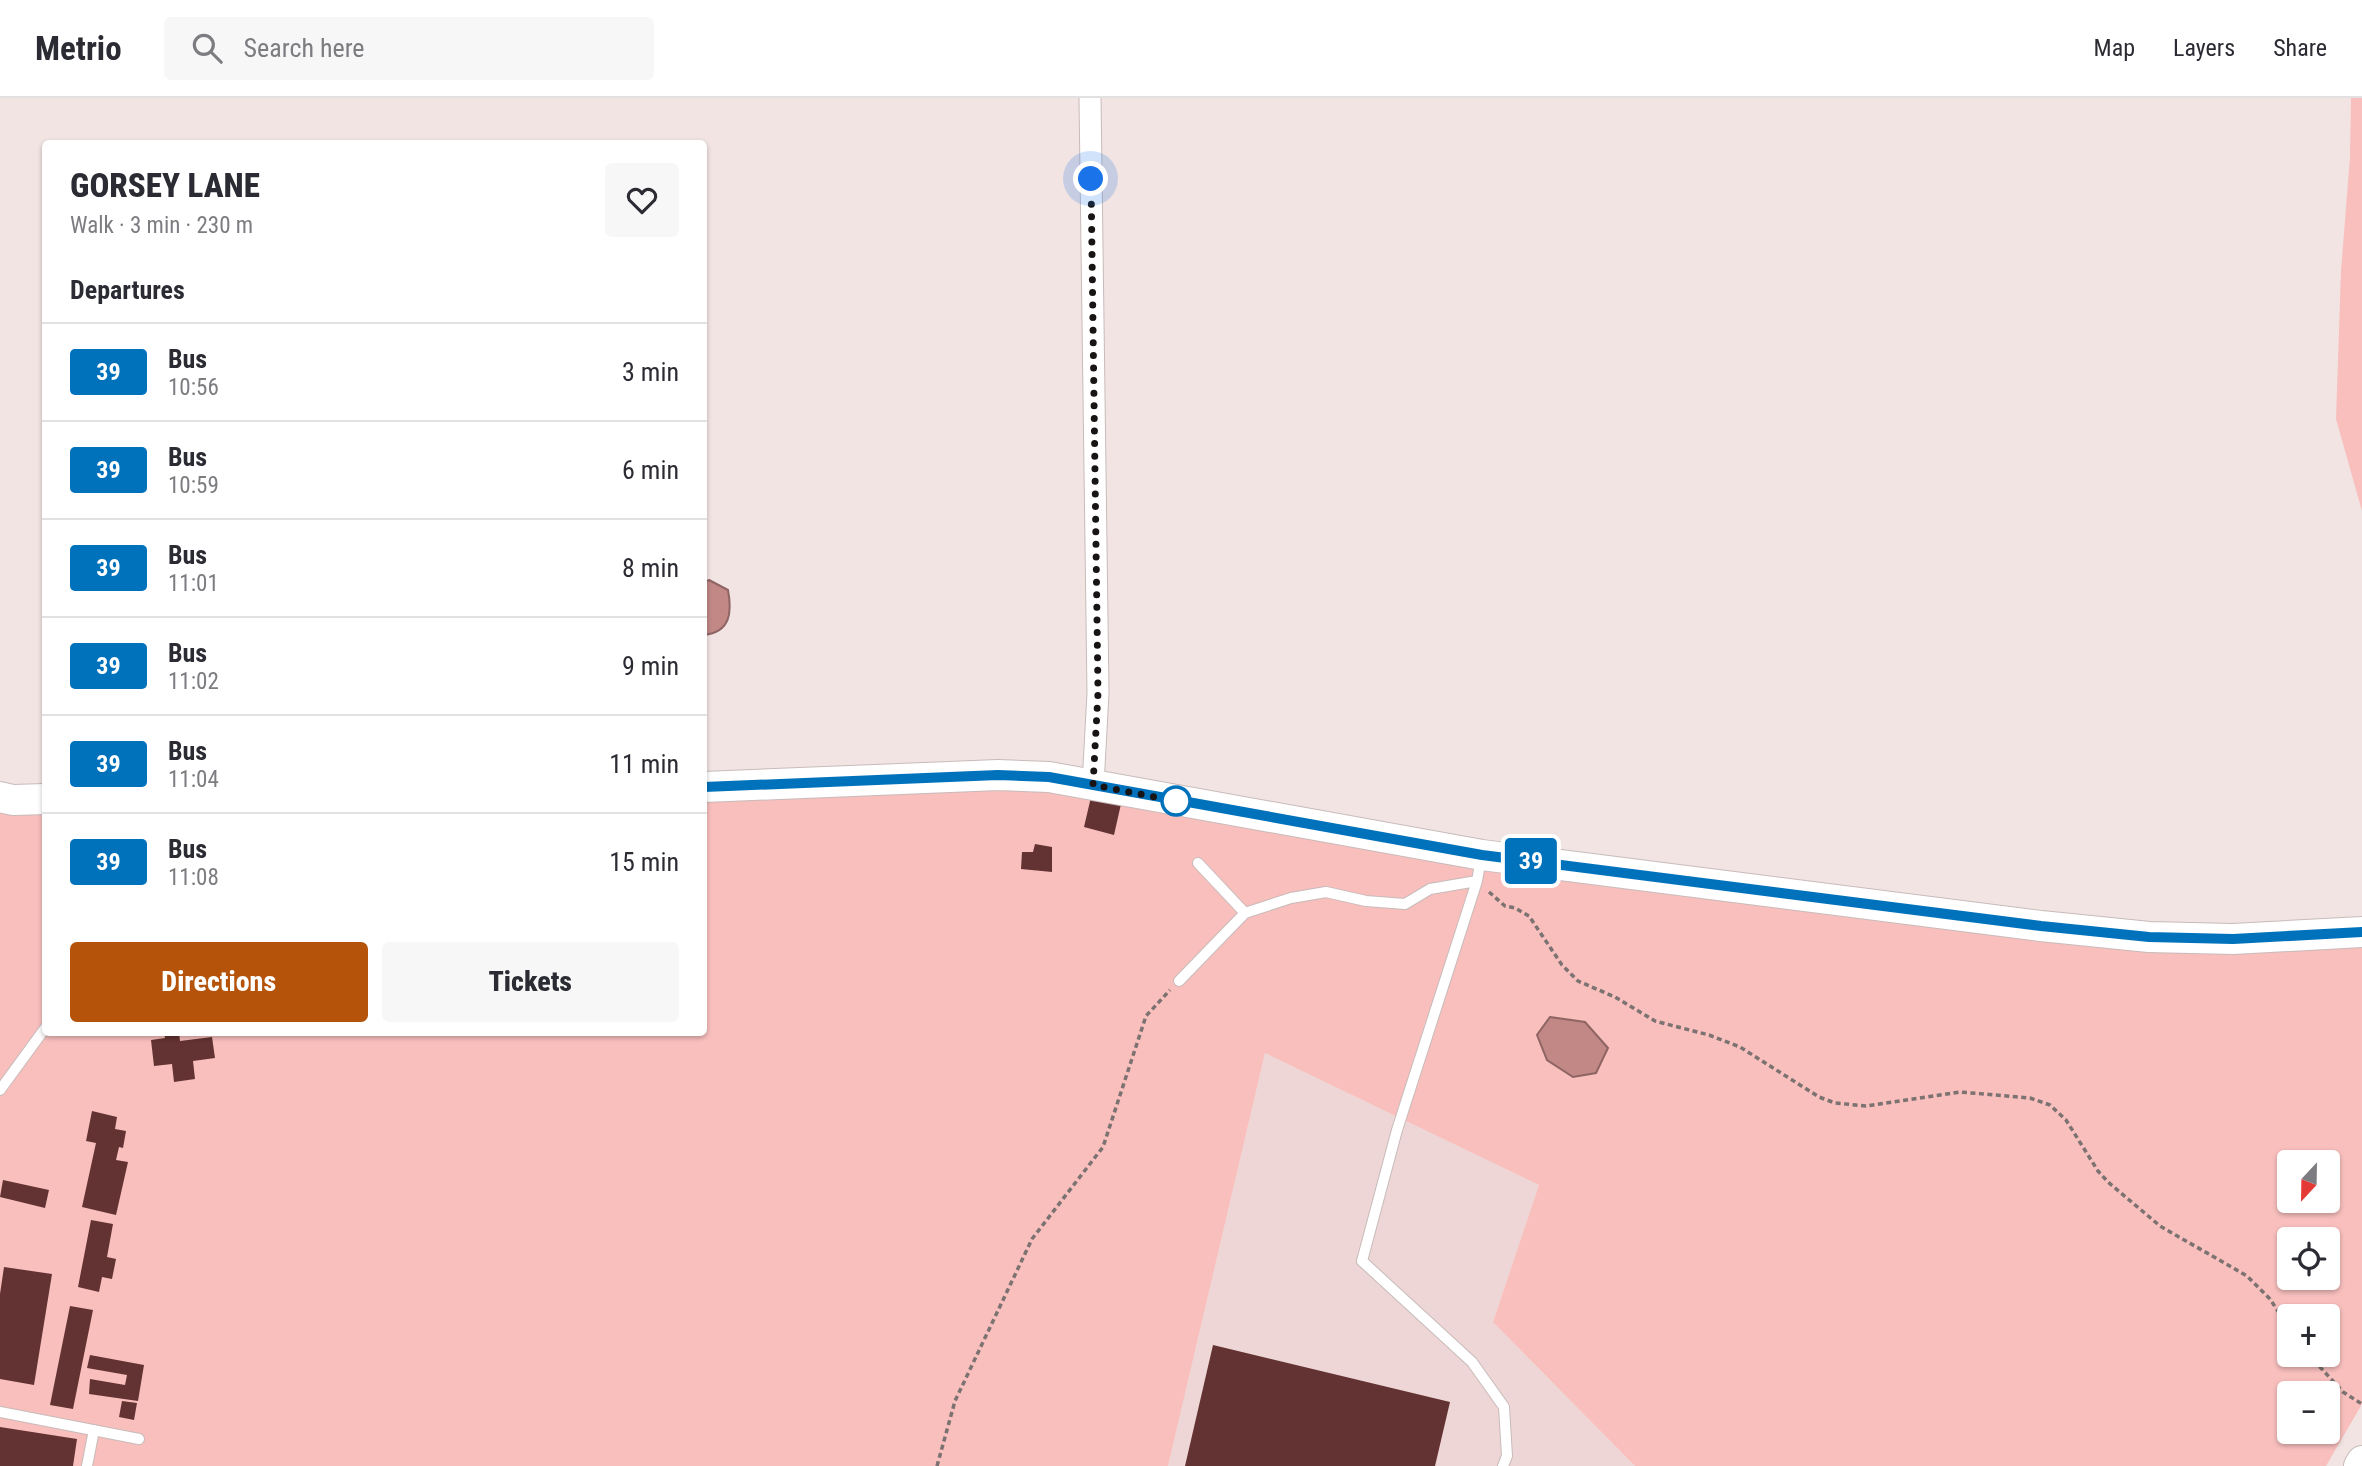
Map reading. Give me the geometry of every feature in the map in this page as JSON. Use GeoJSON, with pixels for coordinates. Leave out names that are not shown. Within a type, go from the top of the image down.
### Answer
{"type":"FeatureCollection","features":[{"type":"Feature","properties":{"kind":"street"},"geometry":{"type":"LineString","coordinates":[[1090,98],[1098,693],[1093,785]]}},
{"type":"Feature","properties":{"kind":"street"},"geometry":{"type":"LineString","coordinates":[[707,787],[998,775],[1049,777],[1479,868],[2149,937],[2233,939],[2362,932]]}},
{"type":"Feature","properties":{"kind":"street"},"geometry":{"type":"LineString","coordinates":[[0,797],[13,800],[42,799]]}},
{"type":"Feature","properties":{"kind":"street"},"geometry":{"type":"LineString","coordinates":[[2359,1466],[2362,1461]]}},
{"type":"Feature","properties":{"kind":"lane"},"geometry":{"type":"LineString","coordinates":[[1198,863],[1245,913]]}},
{"type":"Feature","properties":{"kind":"lane"},"geometry":{"type":"LineString","coordinates":[[1179,981],[1245,913],[1291,898],[1326,892],[1366,901],[1405,904],[1430,889],[1479,868]]}},
{"type":"Feature","properties":{"kind":"lane"},"geometry":{"type":"LineString","coordinates":[[1479,868],[1397,1130],[1362,1261],[1472,1362],[1504,1407],[1507,1456],[1503,1466]]}},
{"type":"Feature","properties":{"kind":"lane"},"geometry":{"type":"LineString","coordinates":[[0,1090],[42,1032]]}},
{"type":"Feature","properties":{"kind":"lane"},"geometry":{"type":"LineString","coordinates":[[0,1412],[139,1439]]}},
{"type":"Feature","properties":{"kind":"lane"},"geometry":{"type":"LineString","coordinates":[[87,1466],[94,1430]]}},
{"type":"Feature","properties":{"kind":"path"},"geometry":{"type":"LineString","coordinates":[[1479,868],[1500,903],[1529,916],[1562,965],[1577,981],[1615,998],[1655,1021],[1709,1035],[1740,1047],[1819,1097],[1835,1103],[1866,1106],[1960,1092],[2030,1098],[2050,1105],[2066,1120],[2098,1171],[2108,1182],[2160,1226],[2247,1276],[2277,1310]]}},
{"type":"Feature","properties":{"kind":"path"},"geometry":{"type":"LineString","coordinates":[[937,1466],[955,1401],[1032,1239],[1103,1147],[1146,1016],[1179,981]]}},
{"type":"Feature","properties":{"kind":"path"},"geometry":{"type":"LineString","coordinates":[[2320,1367],[2343,1392],[2362,1404]]}},
{"type":"Feature","properties":{"kind":"shaded area"},"geometry":{"type":"Polygon","coordinates":[[[2351,98],[2362,98],[2362,511],[2336,419],[2351,98]]]}},
{"type":"Feature","properties":{"kind":"shaded area"},"geometry":{"type":"Polygon","coordinates":[[[707,581],[728,590],[730,606],[725,625],[720,630],[707,634],[707,581]]]}},
{"type":"Feature","properties":{"kind":"shaded area"},"geometry":{"type":"Polygon","coordinates":[[[1049,777],[2149,937],[2362,932],[2362,1404],[2340,1442],[2340,1381],[2277,1381],[2277,1444],[2339,1444],[2326,1466],[1635,1466],[1493,1322],[1539,1185],[1265,1053],[1168,1466],[0,1466],[0,794],[42,795],[42,1036],[707,1036],[707,795],[1049,777]]]}},
{"type":"Feature","properties":{"kind":"shaded area"},"geometry":{"type":"Polygon","coordinates":[[[1550,1017],[1585,1022],[1608,1048],[1596,1073],[1573,1077],[1547,1060],[1537,1035],[1550,1017]]]}},
{"type":"Feature","properties":{"kind":"shaded area"},"geometry":{"type":"Polygon","coordinates":[[[1265,1053],[1539,1185],[1493,1322],[1635,1466],[1168,1466],[1265,1053]]]}},
{"type":"Feature","properties":{"kind":"building"},"geometry":{"type":"Polygon","coordinates":[[[1091,797],[1121,804],[1114,835],[1084,827],[1091,797]]]}},
{"type":"Feature","properties":{"kind":"building"},"geometry":{"type":"Polygon","coordinates":[[[1035,844],[1052,847],[1052,872],[1021,869],[1022,852],[1033,852],[1035,844]]]}},
{"type":"Feature","properties":{"kind":"building"},"geometry":{"type":"Polygon","coordinates":[[[179,1036],[180,1041],[212,1037],[215,1058],[193,1061],[195,1079],[174,1082],[172,1064],[154,1066],[151,1040],[179,1036]]]}},
{"type":"Feature","properties":{"kind":"building"},"geometry":{"type":"Polygon","coordinates":[[[92,1111],[117,1117],[115,1129],[126,1131],[123,1148],[119,1147],[116,1160],[128,1162],[116,1215],[82,1207],[96,1143],[86,1141],[92,1111]]]}},
{"type":"Feature","properties":{"kind":"building"},"geometry":{"type":"Polygon","coordinates":[[[3,1180],[49,1190],[45,1208],[0,1197],[3,1180]]]}},
{"type":"Feature","properties":{"kind":"building"},"geometry":{"type":"Polygon","coordinates":[[[91,1220],[113,1224],[107,1257],[116,1259],[112,1279],[102,1277],[99,1292],[78,1287],[91,1220]]]}},
{"type":"Feature","properties":{"kind":"building"},"geometry":{"type":"Polygon","coordinates":[[[4,1267],[52,1274],[34,1385],[0,1379],[0,1294],[4,1267]]]}},
{"type":"Feature","properties":{"kind":"building"},"geometry":{"type":"Polygon","coordinates":[[[70,1306],[93,1310],[73,1409],[50,1405],[70,1306]]]}},
{"type":"Feature","properties":{"kind":"building"},"geometry":{"type":"Polygon","coordinates":[[[1213,1345],[1450,1402],[1435,1466],[1185,1466],[1213,1345]]]}},
{"type":"Feature","properties":{"kind":"building"},"geometry":{"type":"Polygon","coordinates":[[[90,1355],[144,1365],[138,1401],[89,1394],[90,1379],[125,1385],[127,1375],[87,1368],[90,1355]]]}},
{"type":"Feature","properties":{"kind":"building"},"geometry":{"type":"Polygon","coordinates":[[[122,1401],[137,1403],[134,1420],[119,1417],[122,1401]]]}},
{"type":"Feature","properties":{"kind":"building"},"geometry":{"type":"Polygon","coordinates":[[[0,1427],[77,1439],[73,1466],[0,1466],[0,1427]]]}},
{"type":"Feature","properties":{"kind":"bus line","name":"39"},"geometry":{"type":"LineString","coordinates":[[707,787],[998,775],[1049,777],[1482,855],[2041,926],[2149,937],[2233,939],[2362,932]]}},
{"type":"Feature","properties":{"kind":"route"},"geometry":{"type":"LineString","coordinates":[[1091,179],[1098,693],[1093,785],[1176,801]]}}]}
